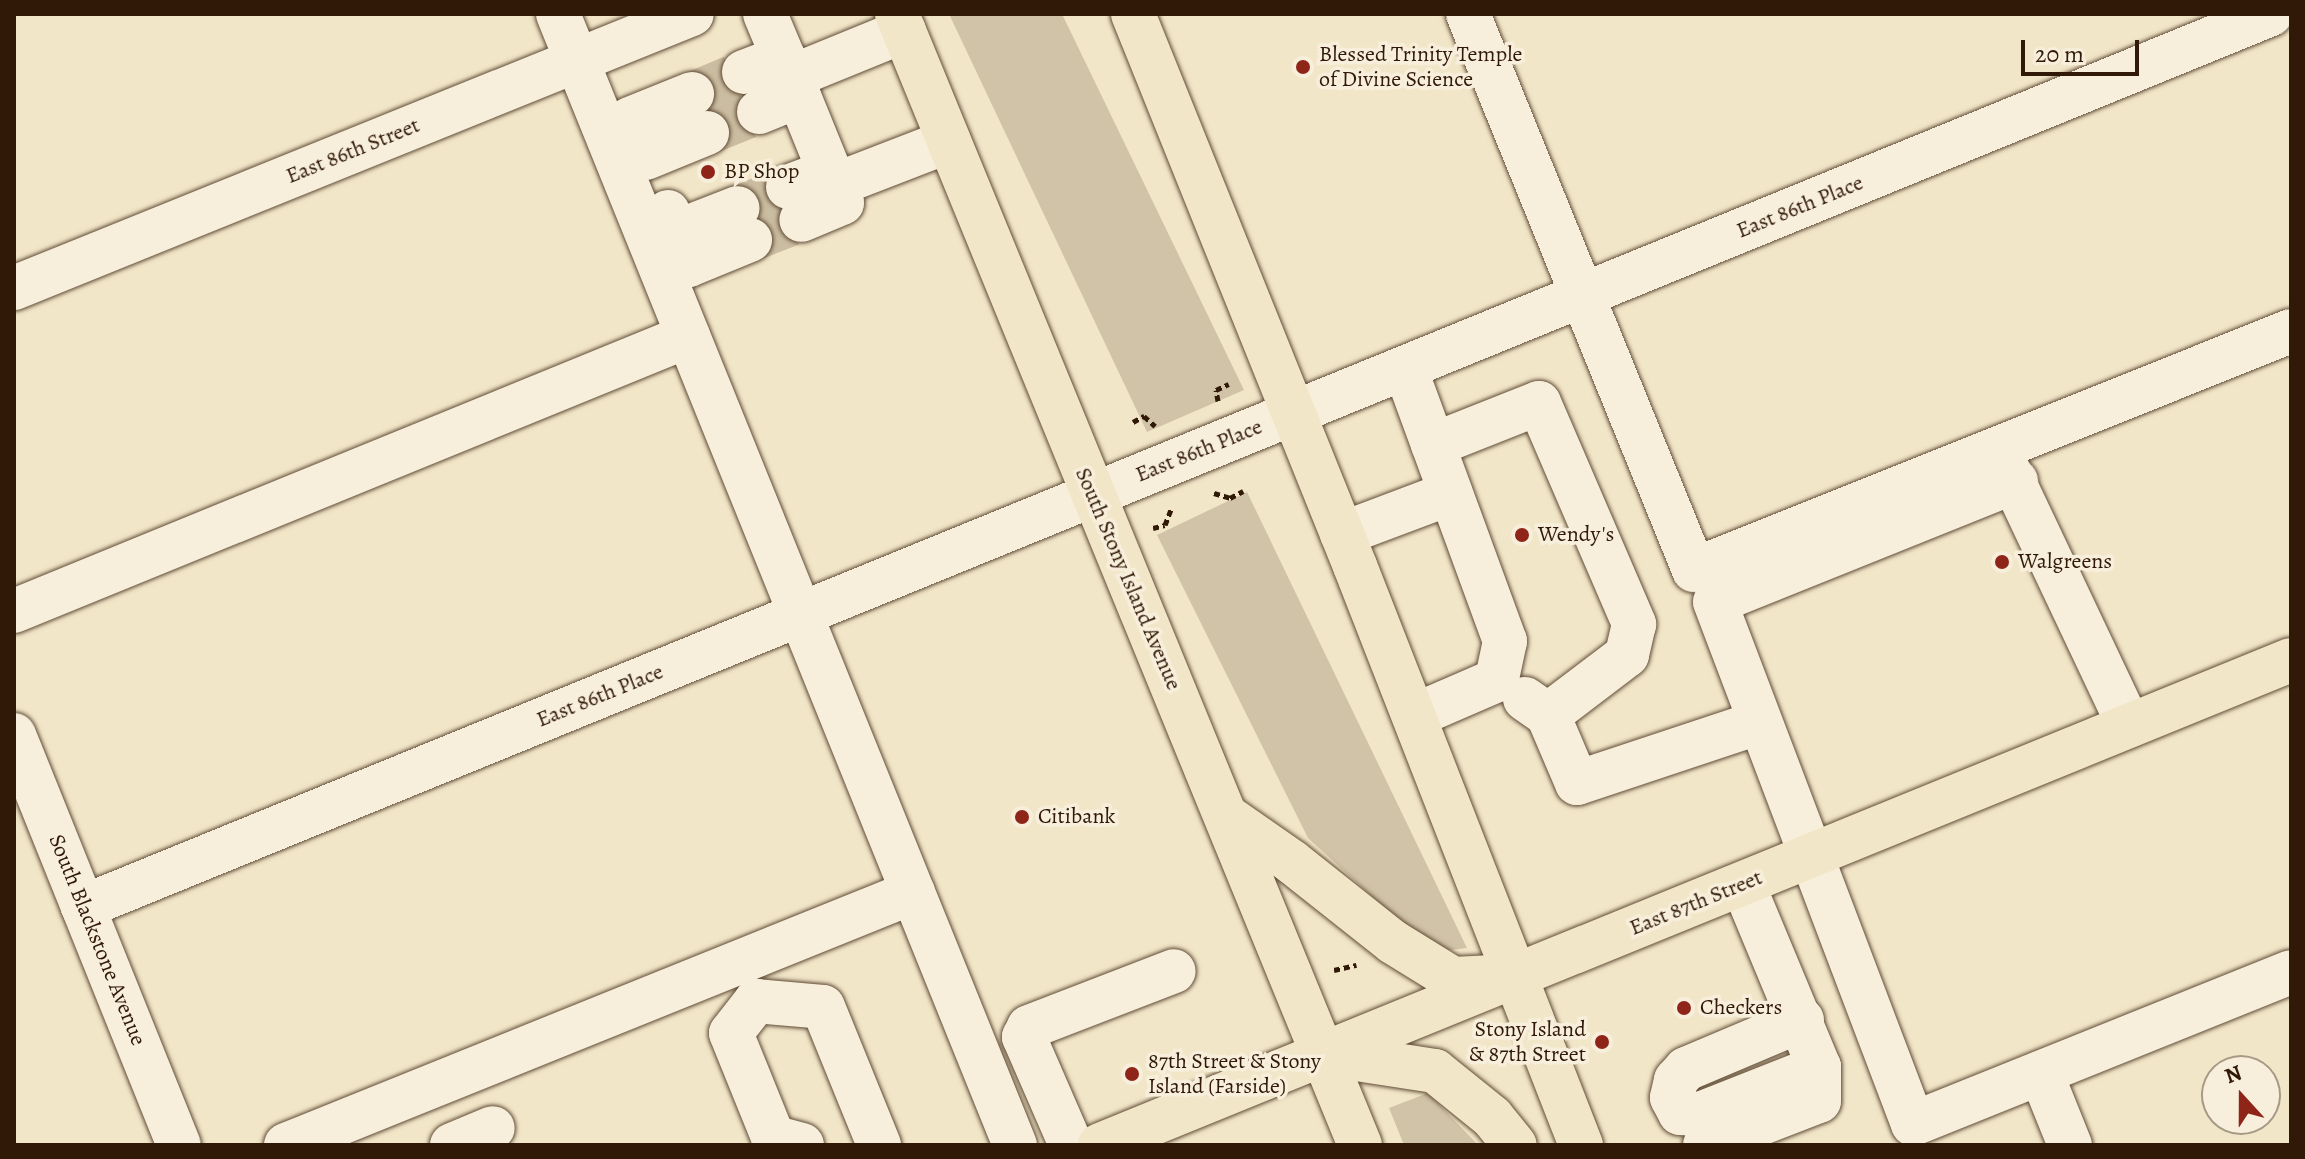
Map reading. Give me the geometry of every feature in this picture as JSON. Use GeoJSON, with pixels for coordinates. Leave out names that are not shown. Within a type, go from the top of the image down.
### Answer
{"type":"FeatureCollection","features":[{"type":"Feature","properties":{"kind":"main road"},"geometry":{"type":"LineString","coordinates":[[1133,14],[1342,534],[1581,1145]]}},
{"type":"Feature","properties":{"kind":"main road","name":"South Stony Island Avenue"},"geometry":{"type":"LineString","coordinates":[[900,23],[1092,495],[1229,818],[1360,1145]]}},
{"type":"Feature","properties":{"kind":"main road","name":"East 87th Street"},"geometry":{"type":"LineString","coordinates":[[1100,1145],[2291,660]]}},
{"type":"Feature","properties":{"kind":"main road"},"geometry":{"type":"LineString","coordinates":[[1229,818],[1292,862],[1393,942],[1453,979],[1515,976]]}},
{"type":"Feature","properties":{"kind":"main road"},"geometry":{"type":"LineString","coordinates":[[1324,1054],[1435,1071],[1492,1117],[1515,1145]]}},
{"type":"Feature","properties":{"kind":"street"},"geometry":{"type":"LineString","coordinates":[[558,14],[589,56],[638,138],[689,265],[744,224]]}},
{"type":"Feature","properties":{"kind":"street","name":"East 86th Street"},"geometry":{"type":"LineString","coordinates":[[14,288],[692,14]]}},
{"type":"Feature","properties":{"kind":"street"},"geometry":{"type":"LineString","coordinates":[[765,14],[779,76],[842,203],[795,204]]}},
{"type":"Feature","properties":{"kind":"street","name":"East 86th Place"},"geometry":{"type":"LineString","coordinates":[[83,907],[2271,14]]}},
{"type":"Feature","properties":{"kind":"street"},"geometry":{"type":"LineString","coordinates":[[1479,17],[1583,296],[1694,570],[2007,465]]}},
{"type":"Feature","properties":{"kind":"street"},"geometry":{"type":"LineString","coordinates":[[759,112],[779,76],[900,23]]}},
{"type":"Feature","properties":{"kind":"street"},"geometry":{"type":"LineString","coordinates":[[589,56],[688,336],[1015,1145]]}},
{"type":"Feature","properties":{"kind":"street"},"geometry":{"type":"LineString","coordinates":[[638,138],[700,113]]}},
{"type":"Feature","properties":{"kind":"street"},"geometry":{"type":"LineString","coordinates":[[832,178],[949,141]]}},
{"type":"Feature","properties":{"kind":"street"},"geometry":{"type":"LineString","coordinates":[[2291,331],[1715,602],[1913,1124],[2291,972]]}},
{"type":"Feature","properties":{"kind":"street"},"geometry":{"type":"LineString","coordinates":[[14,611],[688,336]]}},
{"type":"Feature","properties":{"kind":"street"},"geometry":{"type":"LineString","coordinates":[[1405,368],[1451,493],[1501,660],[1548,715],[1577,783],[1760,722]]}},
{"type":"Feature","properties":{"kind":"street"},"geometry":{"type":"LineString","coordinates":[[1433,445],[1539,403],[1634,624],[1627,655],[1548,715]]}},
{"type":"Feature","properties":{"kind":"street"},"geometry":{"type":"LineString","coordinates":[[2007,465],[2129,726]]}},
{"type":"Feature","properties":{"kind":"street"},"geometry":{"type":"LineString","coordinates":[[1342,534],[1451,493]]}},
{"type":"Feature","properties":{"kind":"street"},"geometry":{"type":"LineString","coordinates":[[1414,716],[1501,660]]}},
{"type":"Feature","properties":{"kind":"street","name":"South Blackstone Avenue"},"geometry":{"type":"LineString","coordinates":[[14,735],[179,1145]]}},
{"type":"Feature","properties":{"kind":"street"},"geometry":{"type":"LineString","coordinates":[[1705,1145],[1819,1101],[1819,1067],[1743,884]]}},
{"type":"Feature","properties":{"kind":"street"},"geometry":{"type":"LineString","coordinates":[[286,1145],[913,892]]}},
{"type":"Feature","properties":{"kind":"street"},"geometry":{"type":"LineString","coordinates":[[1071,1145],[1024,1037],[1029,1027],[1174,971]]}},
{"type":"Feature","properties":{"kind":"street"},"geometry":{"type":"LineString","coordinates":[[802,1145],[773,1137],[731,1033],[756,1001],[823,1007],[879,1145]]}},
{"type":"Feature","properties":{"kind":"street"},"geometry":{"type":"LineString","coordinates":[[1802,1020],[1686,1069],[1676,1080],[1672,1098],[1680,1113],[1700,1114],[1819,1067]]}},
{"type":"Feature","properties":{"kind":"street"},"geometry":{"type":"LineString","coordinates":[[2041,1073],[2070,1145]]}},
{"type":"Feature","properties":{"kind":"street"},"geometry":{"type":"LineString","coordinates":[[452,1145],[493,1128]]}},
{"type":"Feature","properties":{"kind":"path"},"geometry":{"type":"LineString","coordinates":[[1211,492],[1230,498],[1243,491]]}},
{"type":"Feature","properties":{"kind":"path"},"geometry":{"type":"LineString","coordinates":[[1149,530],[1165,525],[1170,509],[1183,504]]}},
{"type":"Feature","properties":{"kind":"shaded area"},"geometry":{"type":"Polygon","coordinates":[[[949,14],[1062,14],[1244,390],[1147,432],[949,14]]]}},
{"type":"Feature","properties":{"kind":"shaded area"},"geometry":{"type":"Polygon","coordinates":[[[1247,492],[1467,948],[1433,952],[1308,838],[1157,535],[1247,492]]]}},
{"type":"Feature","properties":{"kind":"shaded area"},"geometry":{"type":"Polygon","coordinates":[[[1428,1093],[1478,1145],[1404,1145],[1389,1108],[1428,1093]]]}},
{"type":"Feature","properties":{"kind":"tunnel"},"geometry":{"type":"LineString","coordinates":[[692,94],[744,72]]}},
{"type":"Feature","properties":{"kind":"tunnel"},"geometry":{"type":"LineString","coordinates":[[707,133],[759,112]]}},
{"type":"Feature","properties":{"kind":"tunnel"},"geometry":{"type":"LineString","coordinates":[[738,208],[788,187]]}},
{"type":"Feature","properties":{"kind":"tunnel"},"geometry":{"type":"LineString","coordinates":[[750,240],[801,220]]}},
{"type":"Feature","properties":{"kind":"place","name":"Blessed Trinity Temple of Divine Science"},"geometry":{"type":"Point","coordinates":[1303,67]}},
{"type":"Feature","properties":{"kind":"place","name":"BP Shop"},"geometry":{"type":"Point","coordinates":[708,172]}},
{"type":"Feature","properties":{"kind":"place","name":"Wendy's"},"geometry":{"type":"Point","coordinates":[1522,535]}},
{"type":"Feature","properties":{"kind":"place","name":"Walgreens"},"geometry":{"type":"Point","coordinates":[2002,562]}},
{"type":"Feature","properties":{"kind":"place","name":"Citibank"},"geometry":{"type":"Point","coordinates":[1022,817]}},
{"type":"Feature","properties":{"kind":"place","name":"Checkers"},"geometry":{"type":"Point","coordinates":[1684,1008]}},
{"type":"Feature","properties":{"kind":"place","name":"Stony Island & 87th Street"},"geometry":{"type":"Point","coordinates":[1602,1042]}},
{"type":"Feature","properties":{"kind":"place","name":"87th Street & Stony Island (Farside)"},"geometry":{"type":"Point","coordinates":[1132,1074]}}]}
